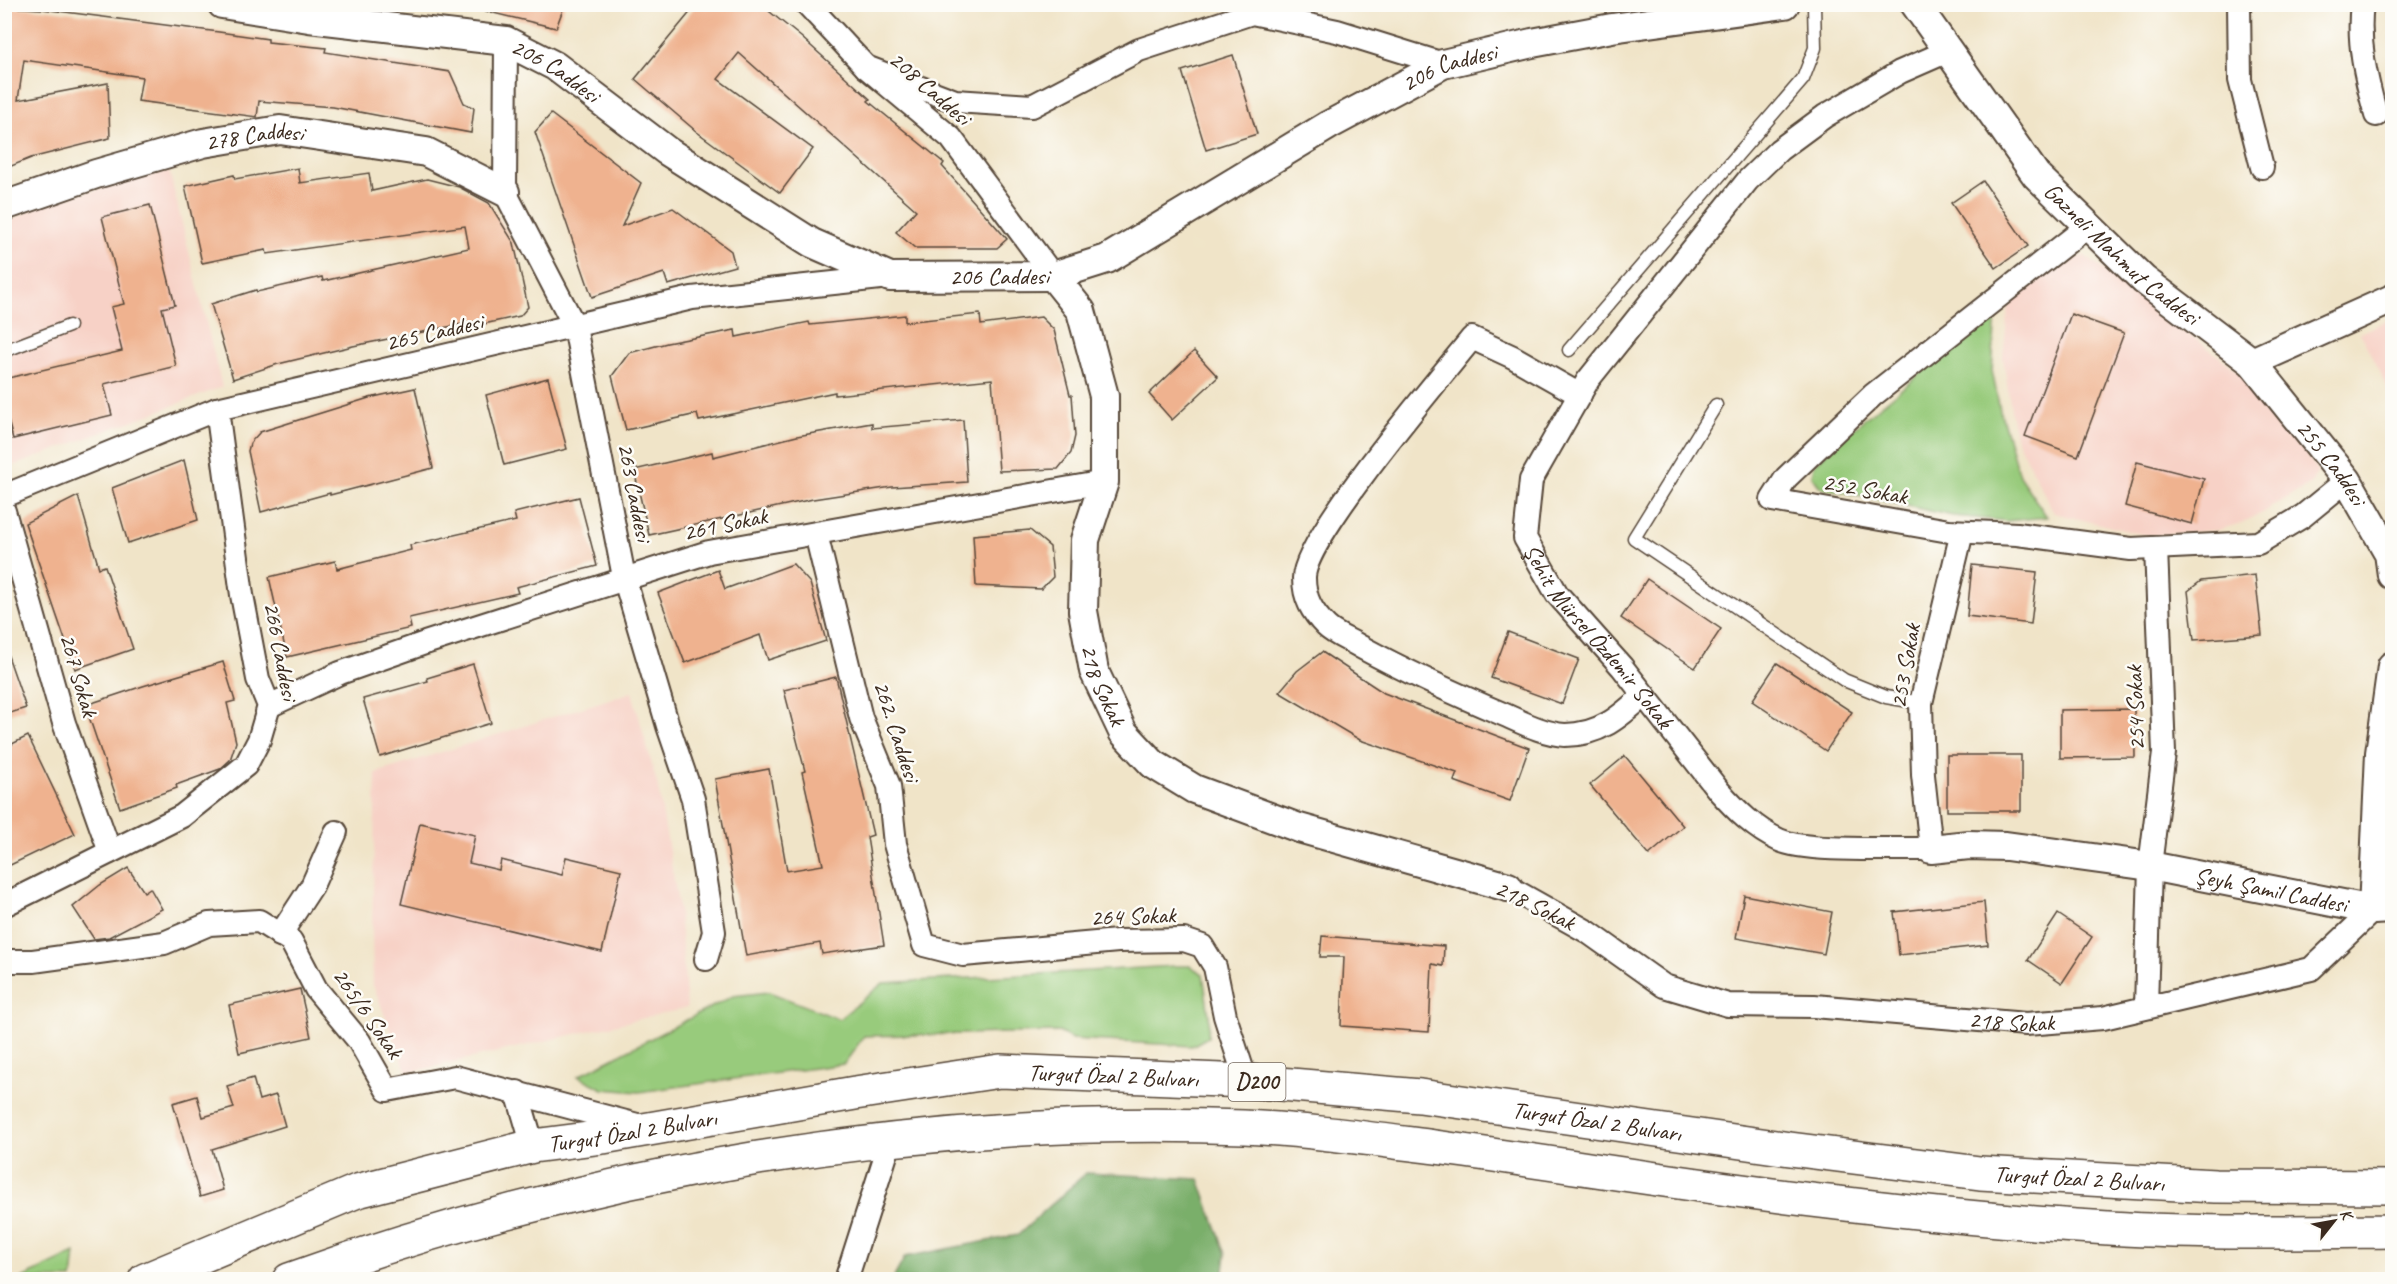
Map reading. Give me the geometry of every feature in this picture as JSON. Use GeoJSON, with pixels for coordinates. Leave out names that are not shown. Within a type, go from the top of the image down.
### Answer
{"type":"FeatureCollection","features":[{"type":"Feature","properties":{"kind":"highway","name":"Turgut Özal 2 Bulvarı"},"geometry":{"type":"LineString","coordinates":[[145,1280],[357,1191],[533,1146],[651,1129],[1000,1071],[1246,1081],[1420,1096],[1790,1149],[1980,1173],[2215,1186],[2392,1187]]}},
{"type":"Feature","properties":{"kind":"highway","name":"Turgut Özal 2 Bulvarı"},"geometry":{"type":"LineString","coordinates":[[289,1280],[388,1244],[671,1172],[796,1151],[891,1139],[990,1130],[1138,1126],[1247,1127],[1364,1138],[1836,1203],[2094,1227],[2258,1233],[2392,1231]]}},
{"type":"Feature","properties":{"kind":"street","name":"206 Caddesi"},"geometry":{"type":"LineString","coordinates":[[222,4],[309,18],[506,41],[555,66],[667,151],[812,243],[890,277],[1053,276],[1107,259],[1329,124],[1443,64],[1600,30],[1785,4]]}},
{"type":"Feature","properties":{"kind":"street","name":"208 Caddesi"},"geometry":{"type":"LineString","coordinates":[[807,4],[866,67],[951,138],[1053,276]]}},
{"type":"Feature","properties":{"kind":"street","name":"Gazneli Mahmut Caddesi"},"geometry":{"type":"LineString","coordinates":[[1915,4],[2036,175],[2144,280],[2252,362]]}},
{"type":"Feature","properties":{"kind":"street"},"geometry":{"type":"LineString","coordinates":[[2239,4],[2240,80],[2262,167]]}},
{"type":"Feature","properties":{"kind":"street"},"geometry":{"type":"LineString","coordinates":[[2362,4],[2360,20],[2364,70],[2376,115]]}},
{"type":"Feature","properties":{"kind":"street"},"geometry":{"type":"LineString","coordinates":[[866,67],[955,101],[1032,106],[1139,50],[1252,13],[1337,31],[1443,64]]}},
{"type":"Feature","properties":{"kind":"street","name":"263 Caddesi"},"geometry":{"type":"LineString","coordinates":[[506,41],[505,192],[575,327],[624,577],[668,726],[693,799],[714,932],[706,959]]}},
{"type":"Feature","properties":{"kind":"street","name":"Şehit Mürsel Özdemir Sokak"},"geometry":{"type":"LineString","coordinates":[[1948,51],[1900,72],[1857,96],[1816,123],[1756,172],[1673,270],[1580,395],[1531,480],[1525,538],[1557,594],[1622,667],[1736,809],[1780,841],[1802,846],[1931,849],[1969,845],[2006,846],[2150,866]]}},
{"type":"Feature","properties":{"kind":"street","name":"278 Caddesi"},"geometry":{"type":"LineString","coordinates":[[4,206],[96,174],[203,143],[280,130],[426,152],[505,192]]}},
{"type":"Feature","properties":{"kind":"street","name":"252 Sokak"},"geometry":{"type":"LineString","coordinates":[[2088,226],[1873,395],[1786,478],[1773,500],[1962,532],[2016,534],[2131,549],[2258,543],[2303,516],[2347,480]]}},
{"type":"Feature","properties":{"kind":"street","name":"218 Sokak"},"geometry":{"type":"LineString","coordinates":[[1053,276],[1081,311],[1104,396],[1104,482],[1085,540],[1083,611],[1094,671],[1123,732],[1153,764],[1194,789],[1299,828],[1508,887],[1588,932],[1664,986],[1728,1005],[1814,1006],[2026,1024],[2103,1018],[2312,969],[2383,909]]}},
{"type":"Feature","properties":{"kind":"street","name":"265 Caddesi"},"geometry":{"type":"LineString","coordinates":[[4,496],[217,409],[692,298],[890,277]]}},
{"type":"Feature","properties":{"kind":"street"},"geometry":{"type":"LineString","coordinates":[[2252,362],[2392,299]]}},
{"type":"Feature","properties":{"kind":"street"},"geometry":{"type":"LineString","coordinates":[[1580,395],[1514,357],[1472,338],[1371,464],[1310,556],[1304,576],[1305,594],[1312,611],[1328,628],[1424,681],[1534,727],[1563,735],[1587,733],[1608,725],[1644,695]]}},
{"type":"Feature","properties":{"kind":"street","name":"255 Caddesi"},"geometry":{"type":"LineString","coordinates":[[2252,362],[2347,480],[2389,553],[2392,574]]}},
{"type":"Feature","properties":{"kind":"street","name":"266 Caddesi"},"geometry":{"type":"LineString","coordinates":[[4,905],[182,816],[246,765],[259,740],[269,706],[258,679],[247,623],[217,409]]}},
{"type":"Feature","properties":{"kind":"street","name":"261 Sokak"},"geometry":{"type":"LineString","coordinates":[[269,706],[340,673],[425,643],[547,605],[624,577],[709,552],[1104,482]]}},
{"type":"Feature","properties":{"kind":"street","name":"267 Sokak"},"geometry":{"type":"LineString","coordinates":[[4,512],[64,723],[110,852]]}},
{"type":"Feature","properties":{"kind":"street","name":"253 Sokak"},"geometry":{"type":"LineString","coordinates":[[1931,849],[1923,776],[1921,703],[1962,532]]}},
{"type":"Feature","properties":{"kind":"street","name":"262. Caddesi"},"geometry":{"type":"LineString","coordinates":[[816,534],[861,718],[889,786],[895,844],[924,945]]}},
{"type":"Feature","properties":{"kind":"street","name":"254 Sokak"},"geometry":{"type":"LineString","coordinates":[[2146,1007],[2150,866],[2164,753],[2156,548]]}},
{"type":"Feature","properties":{"kind":"street"},"geometry":{"type":"LineString","coordinates":[[2383,909],[2386,782],[2380,753],[2392,666]]}},
{"type":"Feature","properties":{"kind":"street"},"geometry":{"type":"LineString","coordinates":[[280,935],[312,886],[336,832]]}},
{"type":"Feature","properties":{"kind":"street","name":"Şeyh Şamil Caddesi"},"geometry":{"type":"LineString","coordinates":[[2150,866],[2383,909]]}},
{"type":"Feature","properties":{"kind":"street","name":"265/6 Sokak"},"geometry":{"type":"LineString","coordinates":[[4,961],[33,961],[164,943],[209,924],[259,921],[291,941],[316,989],[359,1041],[387,1090],[455,1077],[651,1129]]}},
{"type":"Feature","properties":{"kind":"street","name":"264 Sokak"},"geometry":{"type":"LineString","coordinates":[[924,945],[963,955],[1118,941],[1184,940],[1202,946],[1215,967],[1226,1016],[1246,1081]]}},
{"type":"Feature","properties":{"kind":"street"},"geometry":{"type":"LineString","coordinates":[[517,1092],[533,1146]]}},
{"type":"Feature","properties":{"kind":"street"},"geometry":{"type":"LineString","coordinates":[[846,1280],[891,1139]]}},
{"type":"Feature","properties":{"kind":"lane"},"geometry":{"type":"LineString","coordinates":[[1569,350],[1803,79],[1815,48],[1814,4]]}},
{"type":"Feature","properties":{"kind":"lane"},"geometry":{"type":"LineString","coordinates":[[4,351],[69,326]]}},
{"type":"Feature","properties":{"kind":"lane"},"geometry":{"type":"LineString","coordinates":[[1716,405],[1634,538],[1844,680],[1886,697],[1921,703]]}},
{"type":"Feature","properties":{"kind":"shaded area"},"geometry":{"type":"Polygon","coordinates":[[[169,170],[222,387],[5,469],[5,223],[48,202],[169,170]]]}},
{"type":"Feature","properties":{"kind":"shaded area"},"geometry":{"type":"Polygon","coordinates":[[[2085,256],[2240,372],[2267,399],[2318,471],[2312,483],[2248,521],[2218,530],[2149,536],[2054,513],[2015,437],[2003,357],[2009,305],[2038,278],[2063,261],[2085,256]]]}},
{"type":"Feature","properties":{"kind":"shaded area"},"geometry":{"type":"Polygon","coordinates":[[[2392,318],[2392,398],[2360,333],[2392,318]]]}},
{"type":"Feature","properties":{"kind":"shaded area"},"geometry":{"type":"Polygon","coordinates":[[[632,692],[658,787],[679,909],[687,1008],[407,1073],[373,985],[376,773],[632,692]]]}},
{"type":"Feature","properties":{"kind":"green space"},"geometry":{"type":"Polygon","coordinates":[[[1996,312],[1992,371],[2000,410],[2019,476],[2047,517],[2007,521],[1953,516],[1820,487],[1812,476],[1814,465],[1845,435],[1996,312]]]}},
{"type":"Feature","properties":{"kind":"green space"},"geometry":{"type":"Polygon","coordinates":[[[1190,966],[1203,974],[1209,1016],[1208,1037],[1192,1046],[1072,1039],[1059,1032],[864,1036],[844,1064],[639,1092],[603,1089],[578,1076],[733,996],[769,992],[839,1019],[883,983],[1190,966]]]}},
{"type":"Feature","properties":{"kind":"green space"},"geometry":{"type":"Polygon","coordinates":[[[1086,1173],[1199,1179],[1226,1254],[1223,1279],[893,1279],[905,1257],[1018,1235],[1086,1173]]]}},
{"type":"Feature","properties":{"kind":"green space"},"geometry":{"type":"Polygon","coordinates":[[[75,1253],[72,1279],[20,1279],[75,1253]]]}},
{"type":"Feature","properties":{"kind":"building"},"geometry":{"type":"Polygon","coordinates":[[[486,4],[565,4],[556,28],[485,11],[486,4]]]}},
{"type":"Feature","properties":{"kind":"building"},"geometry":{"type":"Polygon","coordinates":[[[697,4],[760,4],[801,37],[870,99],[868,101],[944,163],[942,166],[1007,239],[997,248],[915,248],[896,232],[916,210],[739,53],[718,79],[813,149],[780,193],[697,132],[635,79],[697,4]]]}},
{"type":"Feature","properties":{"kind":"building"},"geometry":{"type":"Polygon","coordinates":[[[4,7],[42,9],[268,39],[268,42],[326,48],[325,52],[450,72],[464,103],[474,108],[471,133],[333,107],[259,101],[257,117],[138,101],[142,77],[24,60],[18,100],[108,83],[110,138],[31,158],[4,169],[4,7]]]}},
{"type":"Feature","properties":{"kind":"building"},"geometry":{"type":"Polygon","coordinates":[[[1233,55],[1257,134],[1206,150],[1182,71],[1233,55]]]}},
{"type":"Feature","properties":{"kind":"building"},"geometry":{"type":"Polygon","coordinates":[[[551,114],[641,183],[622,226],[673,208],[731,251],[735,266],[668,285],[664,273],[592,297],[535,132],[551,114]]]}},
{"type":"Feature","properties":{"kind":"building"},"geometry":{"type":"Polygon","coordinates":[[[298,168],[300,183],[369,173],[372,191],[427,179],[459,187],[489,203],[514,243],[528,307],[520,316],[479,325],[478,321],[353,346],[278,364],[233,379],[211,304],[256,290],[257,292],[322,277],[323,281],[469,248],[465,226],[267,254],[266,250],[202,263],[185,186],[234,175],[235,179],[298,168]]]}},
{"type":"Feature","properties":{"kind":"building"},"geometry":{"type":"Polygon","coordinates":[[[1983,181],[2028,246],[1996,268],[1951,203],[1983,181]]]}},
{"type":"Feature","properties":{"kind":"building"},"geometry":{"type":"Polygon","coordinates":[[[150,205],[175,305],[162,308],[176,366],[104,384],[112,415],[13,439],[4,405],[4,379],[122,351],[111,307],[124,304],[102,217],[150,205]]]}},
{"type":"Feature","properties":{"kind":"building"},"geometry":{"type":"Polygon","coordinates":[[[980,314],[981,325],[1041,317],[1054,330],[1070,395],[1072,395],[1075,436],[1071,453],[1058,469],[999,471],[992,379],[835,395],[835,392],[699,421],[697,414],[626,430],[612,376],[629,353],[735,330],[736,337],[809,322],[810,325],[905,315],[905,322],[980,314]]]}},
{"type":"Feature","properties":{"kind":"building"},"geometry":{"type":"Polygon","coordinates":[[[2071,314],[2124,333],[2078,456],[2025,436],[2071,314]]]}},
{"type":"Feature","properties":{"kind":"building"},"geometry":{"type":"Polygon","coordinates":[[[1194,351],[1218,377],[1172,420],[1149,394],[1194,351]]]}},
{"type":"Feature","properties":{"kind":"building"},"geometry":{"type":"Polygon","coordinates":[[[548,378],[567,449],[504,465],[486,395],[548,378]]]}},
{"type":"Feature","properties":{"kind":"building"},"geometry":{"type":"Polygon","coordinates":[[[415,388],[433,468],[261,512],[248,451],[250,443],[260,432],[369,398],[415,388]]]}},
{"type":"Feature","properties":{"kind":"building"},"geometry":{"type":"Polygon","coordinates":[[[963,420],[967,482],[892,487],[813,499],[649,535],[634,470],[712,452],[713,457],[797,436],[872,423],[872,428],[963,420]]]}},
{"type":"Feature","properties":{"kind":"building"},"geometry":{"type":"Polygon","coordinates":[[[184,460],[198,520],[128,543],[112,488],[184,460]]]}},
{"type":"Feature","properties":{"kind":"building"},"geometry":{"type":"Polygon","coordinates":[[[2137,462],[2204,479],[2192,524],[2125,506],[2137,462]]]}},
{"type":"Feature","properties":{"kind":"building"},"geometry":{"type":"Polygon","coordinates":[[[78,496],[99,568],[105,566],[133,649],[75,669],[25,523],[78,496]]]}},
{"type":"Feature","properties":{"kind":"building"},"geometry":{"type":"Polygon","coordinates":[[[579,497],[597,566],[516,587],[518,593],[409,618],[411,628],[287,657],[269,577],[335,561],[337,569],[411,550],[410,545],[516,521],[514,513],[579,497]]]}},
{"type":"Feature","properties":{"kind":"building"},"geometry":{"type":"Polygon","coordinates":[[[1030,530],[1050,547],[1053,577],[1041,589],[976,586],[973,535],[1030,530]]]}},
{"type":"Feature","properties":{"kind":"building"},"geometry":{"type":"Polygon","coordinates":[[[793,564],[810,583],[826,641],[768,660],[760,635],[685,663],[658,593],[718,570],[725,589],[793,564]]]}},
{"type":"Feature","properties":{"kind":"building"},"geometry":{"type":"Polygon","coordinates":[[[1972,565],[2037,572],[2031,624],[1967,616],[1972,565]]]}},
{"type":"Feature","properties":{"kind":"building"},"geometry":{"type":"Polygon","coordinates":[[[2255,575],[2262,635],[2194,640],[2188,591],[2201,581],[2255,575]]]}},
{"type":"Feature","properties":{"kind":"building"},"geometry":{"type":"Polygon","coordinates":[[[1647,579],[1721,629],[1695,668],[1621,618],[1647,579]]]}},
{"type":"Feature","properties":{"kind":"building"},"geometry":{"type":"Polygon","coordinates":[[[1508,632],[1579,659],[1562,704],[1491,678],[1508,632]]]}},
{"type":"Feature","properties":{"kind":"building"},"geometry":{"type":"Polygon","coordinates":[[[1322,652],[1384,693],[1529,748],[1510,801],[1454,781],[1457,773],[1360,740],[1279,692],[1297,671],[1322,652]]]}},
{"type":"Feature","properties":{"kind":"building"},"geometry":{"type":"Polygon","coordinates":[[[4,653],[7,653],[26,708],[4,715],[4,653]]]}},
{"type":"Feature","properties":{"kind":"building"},"geometry":{"type":"Polygon","coordinates":[[[223,662],[235,701],[227,703],[236,742],[230,760],[220,769],[176,785],[177,788],[120,808],[86,708],[95,702],[223,662]]]}},
{"type":"Feature","properties":{"kind":"building"},"geometry":{"type":"Polygon","coordinates":[[[1777,663],[1852,712],[1826,751],[1752,701],[1777,663]]]}},
{"type":"Feature","properties":{"kind":"building"},"geometry":{"type":"Polygon","coordinates":[[[473,664],[491,723],[380,757],[363,699],[428,681],[427,678],[473,664]]]}},
{"type":"Feature","properties":{"kind":"building"},"geometry":{"type":"Polygon","coordinates":[[[836,677],[873,835],[867,837],[884,945],[822,954],[820,943],[746,956],[715,779],[769,769],[787,871],[823,865],[802,772],[805,771],[784,690],[836,677]]]}},
{"type":"Feature","properties":{"kind":"building"},"geometry":{"type":"Polygon","coordinates":[[[2134,709],[2135,757],[2060,758],[2060,710],[2134,709]]]}},
{"type":"Feature","properties":{"kind":"building"},"geometry":{"type":"Polygon","coordinates":[[[28,736],[75,834],[4,868],[4,748],[28,736]]]}},
{"type":"Feature","properties":{"kind":"building"},"geometry":{"type":"Polygon","coordinates":[[[1947,755],[2021,755],[2021,811],[1947,811],[1947,755]]]}},
{"type":"Feature","properties":{"kind":"building"},"geometry":{"type":"Polygon","coordinates":[[[1625,756],[1683,826],[1649,855],[1590,785],[1625,756]]]}},
{"type":"Feature","properties":{"kind":"building"},"geometry":{"type":"Polygon","coordinates":[[[420,823],[475,835],[469,863],[499,870],[501,860],[562,875],[566,857],[621,870],[602,952],[401,904],[420,823]]]}},
{"type":"Feature","properties":{"kind":"building"},"geometry":{"type":"Polygon","coordinates":[[[128,868],[144,892],[150,888],[162,909],[109,937],[94,939],[73,907],[100,885],[128,868]]]}},
{"type":"Feature","properties":{"kind":"building"},"geometry":{"type":"Polygon","coordinates":[[[1744,895],[1832,912],[1824,954],[1736,938],[1744,895]]]}},
{"type":"Feature","properties":{"kind":"building"},"geometry":{"type":"Polygon","coordinates":[[[1984,902],[1988,945],[1899,955],[1894,912],[1984,902]]]}},
{"type":"Feature","properties":{"kind":"building"},"geometry":{"type":"Polygon","coordinates":[[[2058,914],[2092,937],[2062,983],[2028,960],[2058,914]]]}},
{"type":"Feature","properties":{"kind":"building"},"geometry":{"type":"Polygon","coordinates":[[[1322,936],[1444,946],[1443,966],[1432,964],[1429,1032],[1341,1026],[1344,957],[1320,957],[1322,936]]]}},
{"type":"Feature","properties":{"kind":"building"},"geometry":{"type":"Polygon","coordinates":[[[300,989],[311,1037],[239,1053],[229,1005],[300,989]]]}},
{"type":"Feature","properties":{"kind":"building"},"geometry":{"type":"Polygon","coordinates":[[[253,1078],[259,1100],[276,1095],[285,1126],[212,1149],[223,1190],[200,1197],[173,1103],[197,1096],[203,1117],[234,1108],[227,1086],[253,1078]]]}}]}
